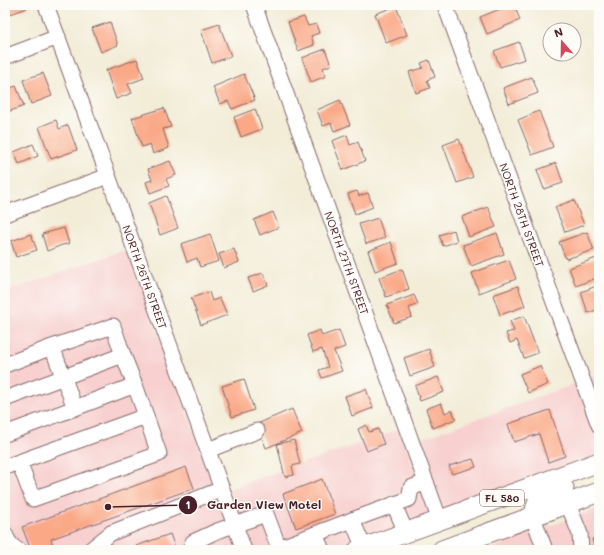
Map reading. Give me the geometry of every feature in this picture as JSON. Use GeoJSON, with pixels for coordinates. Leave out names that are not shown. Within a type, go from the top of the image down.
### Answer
{"type":"FeatureCollection","features":[{"type":"Feature","properties":{"kind":"main road","name":"FL 580"},"geometry":{"type":"LineString","coordinates":[[361,549],[599,462]]}},
{"type":"Feature","properties":{"kind":"main road"},"geometry":{"type":"LineString","coordinates":[[533,517],[536,504],[542,497],[599,476]]}},
{"type":"Feature","properties":{"kind":"main road","name":"FL 580"},"geometry":{"type":"LineString","coordinates":[[443,550],[599,492]]}},
{"type":"Feature","properties":{"kind":"street","name":"NORTH 26TH STREET"},"geometry":{"type":"LineString","coordinates":[[46,5],[244,550]]}},
{"type":"Feature","properties":{"kind":"street","name":"NORTH 27TH STREET"},"geometry":{"type":"LineString","coordinates":[[254,5],[440,521]]}},
{"type":"Feature","properties":{"kind":"street","name":"NORTH 28TH STREET"},"geometry":{"type":"LineString","coordinates":[[445,5],[599,425]]}},
{"type":"Feature","properties":{"kind":"street"},"geometry":{"type":"LineString","coordinates":[[5,57],[58,37]]}},
{"type":"Feature","properties":{"kind":"street"},"geometry":{"type":"LineString","coordinates":[[5,214],[108,176]]}},
{"type":"Feature","properties":{"kind":"street"},"geometry":{"type":"LineString","coordinates":[[5,365],[113,326],[159,454],[33,499],[19,462]]}},
{"type":"Feature","properties":{"kind":"street"},"geometry":{"type":"LineString","coordinates":[[52,348],[75,408]]}},
{"type":"Feature","properties":{"kind":"street"},"geometry":{"type":"LineString","coordinates":[[5,398],[123,355]]}},
{"type":"Feature","properties":{"kind":"street"},"geometry":{"type":"LineString","coordinates":[[5,434],[135,385]]}},
{"type":"Feature","properties":{"kind":"street"},"geometry":{"type":"LineString","coordinates":[[5,467],[146,416]]}},
{"type":"Feature","properties":{"kind":"street"},"geometry":{"type":"LineString","coordinates":[[208,450],[257,431]]}},
{"type":"Feature","properties":{"kind":"street"},"geometry":{"type":"LineString","coordinates":[[190,550],[193,542],[217,531],[266,514],[279,548],[409,499],[411,488],[426,482]]}},
{"type":"Feature","properties":{"kind":"street"},"geometry":{"type":"LineString","coordinates":[[90,550],[111,533],[222,489]]}},
{"type":"Feature","properties":{"kind":"street"},"geometry":{"type":"LineString","coordinates":[[394,504],[406,533]]}},
{"type":"Feature","properties":{"kind":"street"},"geometry":{"type":"LineString","coordinates":[[568,504],[580,534],[581,550]]}},
{"type":"Feature","properties":{"kind":"street"},"geometry":{"type":"LineString","coordinates":[[533,517],[545,550]]}},
{"type":"Feature","properties":{"kind":"street"},"geometry":{"type":"LineString","coordinates":[[352,520],[361,549]]}},
{"type":"Feature","properties":{"kind":"street"},"geometry":{"type":"LineString","coordinates":[[5,534],[8,542],[18,550]]}},
{"type":"Feature","properties":{"kind":"street"},"geometry":{"type":"LineString","coordinates":[[315,534],[322,550]]}},
{"type":"Feature","properties":{"kind":"shaded area"},"geometry":{"type":"Polygon","coordinates":[[[128,249],[237,550],[5,550],[5,292],[128,249]]]}},
{"type":"Feature","properties":{"kind":"shaded area"},"geometry":{"type":"Polygon","coordinates":[[[599,375],[599,407],[589,379],[599,375]]]}},
{"type":"Feature","properties":{"kind":"shaded area"},"geometry":{"type":"Polygon","coordinates":[[[577,383],[599,443],[599,454],[443,511],[417,439],[421,439],[577,383]]]}},
{"type":"Feature","properties":{"kind":"shaded area"},"geometry":{"type":"Polygon","coordinates":[[[400,429],[431,515],[336,550],[251,550],[229,489],[400,429]]]}},
{"type":"Feature","properties":{"kind":"shaded area"},"geometry":{"type":"Polygon","coordinates":[[[599,508],[599,550],[552,550],[544,528],[599,508]]]}},
{"type":"Feature","properties":{"kind":"shaded area"},"geometry":{"type":"Polygon","coordinates":[[[532,533],[538,550],[485,550],[532,533]]]}},
{"type":"Feature","properties":{"kind":"building"},"geometry":{"type":"Polygon","coordinates":[[[5,5],[26,5],[27,8],[5,16],[5,5]]]}},
{"type":"Feature","properties":{"kind":"building"},"geometry":{"type":"Polygon","coordinates":[[[510,5],[514,5],[520,20],[487,34],[480,17],[510,5]]]}},
{"type":"Feature","properties":{"kind":"building"},"geometry":{"type":"Polygon","coordinates":[[[396,6],[407,35],[386,43],[375,14],[396,6]]]}},
{"type":"Feature","properties":{"kind":"building"},"geometry":{"type":"Polygon","coordinates":[[[304,17],[308,26],[316,24],[319,33],[311,36],[314,45],[298,51],[288,22],[304,17]]]}},
{"type":"Feature","properties":{"kind":"building"},"geometry":{"type":"Polygon","coordinates":[[[110,22],[118,45],[101,52],[92,28],[110,22]]]}},
{"type":"Feature","properties":{"kind":"building"},"geometry":{"type":"Polygon","coordinates":[[[219,24],[231,56],[212,63],[201,30],[219,24]]]}},
{"type":"Feature","properties":{"kind":"building"},"geometry":{"type":"Polygon","coordinates":[[[519,42],[525,59],[500,67],[494,51],[519,42]]]}},
{"type":"Feature","properties":{"kind":"building"},"geometry":{"type":"Polygon","coordinates":[[[325,49],[331,65],[323,68],[326,76],[311,82],[302,58],[325,49]]]}},
{"type":"Feature","properties":{"kind":"building"},"geometry":{"type":"Polygon","coordinates":[[[137,59],[144,78],[128,84],[132,93],[116,99],[106,70],[137,59]]]}},
{"type":"Feature","properties":{"kind":"building"},"geometry":{"type":"Polygon","coordinates":[[[429,60],[435,77],[427,80],[430,88],[416,93],[409,72],[423,68],[421,63],[429,60]]]}},
{"type":"Feature","properties":{"kind":"building"},"geometry":{"type":"Polygon","coordinates":[[[43,73],[52,96],[31,104],[23,80],[43,73]]]}},
{"type":"Feature","properties":{"kind":"building"},"geometry":{"type":"Polygon","coordinates":[[[244,74],[255,100],[232,109],[228,101],[220,104],[213,87],[244,74]]]}},
{"type":"Feature","properties":{"kind":"building"},"geometry":{"type":"Polygon","coordinates":[[[532,77],[538,93],[509,104],[503,88],[532,77]]]}},
{"type":"Feature","properties":{"kind":"building"},"geometry":{"type":"Polygon","coordinates":[[[16,86],[24,106],[5,113],[5,90],[16,86]]]}},
{"type":"Feature","properties":{"kind":"building"},"geometry":{"type":"Polygon","coordinates":[[[340,100],[350,125],[334,131],[331,123],[323,126],[317,110],[340,100]]]}},
{"type":"Feature","properties":{"kind":"building"},"geometry":{"type":"Polygon","coordinates":[[[164,108],[171,127],[163,129],[169,148],[153,154],[150,144],[142,147],[132,118],[164,108]]]}},
{"type":"Feature","properties":{"kind":"building"},"geometry":{"type":"Polygon","coordinates":[[[255,109],[262,129],[241,137],[234,117],[255,109]]]}},
{"type":"Feature","properties":{"kind":"building"},"geometry":{"type":"Polygon","coordinates":[[[539,111],[553,147],[532,155],[518,120],[539,111]]]}},
{"type":"Feature","properties":{"kind":"building"},"geometry":{"type":"Polygon","coordinates":[[[56,120],[59,129],[68,125],[77,150],[51,159],[39,127],[56,120]]]}},
{"type":"Feature","properties":{"kind":"building"},"geometry":{"type":"Polygon","coordinates":[[[347,135],[350,145],[358,142],[365,161],[343,170],[332,141],[347,135]]]}},
{"type":"Feature","properties":{"kind":"building"},"geometry":{"type":"Polygon","coordinates":[[[459,139],[473,177],[457,183],[443,145],[459,139]]]}},
{"type":"Feature","properties":{"kind":"building"},"geometry":{"type":"Polygon","coordinates":[[[33,144],[38,156],[19,164],[14,152],[33,144]]]}},
{"type":"Feature","properties":{"kind":"building"},"geometry":{"type":"Polygon","coordinates":[[[5,158],[10,172],[5,174],[5,158]]]}},
{"type":"Feature","properties":{"kind":"building"},"geometry":{"type":"Polygon","coordinates":[[[170,161],[176,175],[166,179],[169,186],[150,193],[146,182],[152,180],[148,169],[170,161]]]}},
{"type":"Feature","properties":{"kind":"building"},"geometry":{"type":"Polygon","coordinates":[[[556,163],[563,183],[544,189],[537,170],[556,163]]]}},
{"type":"Feature","properties":{"kind":"building"},"geometry":{"type":"Polygon","coordinates":[[[357,191],[359,196],[368,193],[373,207],[355,214],[348,194],[357,191]]]}},
{"type":"Feature","properties":{"kind":"building"},"geometry":{"type":"Polygon","coordinates":[[[166,196],[178,228],[160,235],[149,203],[166,196]]]}},
{"type":"Feature","properties":{"kind":"building"},"geometry":{"type":"Polygon","coordinates":[[[574,200],[584,225],[565,232],[555,207],[574,200]]]}},
{"type":"Feature","properties":{"kind":"building"},"geometry":{"type":"Polygon","coordinates":[[[488,207],[496,227],[469,237],[462,217],[488,207]]]}},
{"type":"Feature","properties":{"kind":"building"},"geometry":{"type":"Polygon","coordinates":[[[273,212],[279,227],[260,235],[254,220],[273,212]]]}},
{"type":"Feature","properties":{"kind":"building"},"geometry":{"type":"Polygon","coordinates":[[[378,218],[385,238],[366,244],[359,224],[378,218]]]}},
{"type":"Feature","properties":{"kind":"building"},"geometry":{"type":"Polygon","coordinates":[[[64,228],[69,244],[47,251],[42,234],[64,228]]]}},
{"type":"Feature","properties":{"kind":"building"},"geometry":{"type":"Polygon","coordinates":[[[454,230],[457,241],[443,246],[439,235],[454,230]]]}},
{"type":"Feature","properties":{"kind":"building"},"geometry":{"type":"Polygon","coordinates":[[[587,232],[594,250],[566,259],[559,242],[587,232]]]}},
{"type":"Feature","properties":{"kind":"building"},"geometry":{"type":"Polygon","coordinates":[[[497,233],[504,254],[471,266],[463,245],[497,233]]]}},
{"type":"Feature","properties":{"kind":"building"},"geometry":{"type":"Polygon","coordinates":[[[31,234],[37,250],[16,257],[11,241],[31,234]]]}},
{"type":"Feature","properties":{"kind":"building"},"geometry":{"type":"Polygon","coordinates":[[[210,234],[219,261],[200,267],[197,258],[187,262],[181,244],[210,234]]]}},
{"type":"Feature","properties":{"kind":"building"},"geometry":{"type":"Polygon","coordinates":[[[391,242],[398,263],[375,271],[368,251],[391,242]]]}},
{"type":"Feature","properties":{"kind":"building"},"geometry":{"type":"Polygon","coordinates":[[[234,249],[239,262],[224,268],[219,254],[234,249]]]}},
{"type":"Feature","properties":{"kind":"building"},"geometry":{"type":"Polygon","coordinates":[[[599,257],[599,277],[576,286],[569,268],[599,257]]]}},
{"type":"Feature","properties":{"kind":"building"},"geometry":{"type":"Polygon","coordinates":[[[509,260],[516,279],[479,293],[472,273],[509,260]]]}},
{"type":"Feature","properties":{"kind":"building"},"geometry":{"type":"Polygon","coordinates":[[[402,269],[409,289],[386,297],[379,278],[402,269]]]}},
{"type":"Feature","properties":{"kind":"building"},"geometry":{"type":"Polygon","coordinates":[[[263,273],[268,285],[253,291],[248,278],[263,273]]]}},
{"type":"Feature","properties":{"kind":"building"},"geometry":{"type":"Polygon","coordinates":[[[599,285],[599,309],[588,313],[581,292],[599,285]]]}},
{"type":"Feature","properties":{"kind":"building"},"geometry":{"type":"Polygon","coordinates":[[[518,286],[525,306],[500,315],[493,295],[518,286]]]}},
{"type":"Feature","properties":{"kind":"building"},"geometry":{"type":"Polygon","coordinates":[[[209,292],[212,301],[220,298],[227,315],[201,325],[191,298],[209,292]]]}},
{"type":"Feature","properties":{"kind":"building"},"geometry":{"type":"Polygon","coordinates":[[[414,295],[418,304],[409,308],[412,317],[394,323],[387,305],[414,295]]]}},
{"type":"Feature","properties":{"kind":"building"},"geometry":{"type":"Polygon","coordinates":[[[524,316],[538,353],[524,358],[517,340],[510,343],[506,333],[514,331],[510,321],[524,316]]]}},
{"type":"Feature","properties":{"kind":"building"},"geometry":{"type":"Polygon","coordinates":[[[320,330],[322,336],[339,330],[345,347],[334,351],[342,371],[322,378],[319,370],[328,367],[322,349],[313,352],[307,335],[320,330]]]}},
{"type":"Feature","properties":{"kind":"building"},"geometry":{"type":"Polygon","coordinates":[[[429,349],[435,367],[410,376],[404,358],[429,349]]]}},
{"type":"Feature","properties":{"kind":"building"},"geometry":{"type":"Polygon","coordinates":[[[540,366],[548,384],[528,393],[520,374],[540,366]]]}},
{"type":"Feature","properties":{"kind":"building"},"geometry":{"type":"Polygon","coordinates":[[[438,377],[444,392],[420,401],[415,386],[438,377]]]}},
{"type":"Feature","properties":{"kind":"building"},"geometry":{"type":"Polygon","coordinates":[[[244,379],[254,410],[232,417],[222,386],[244,379]]]}},
{"type":"Feature","properties":{"kind":"building"},"geometry":{"type":"Polygon","coordinates":[[[366,389],[373,408],[352,416],[345,396],[366,389]]]}},
{"type":"Feature","properties":{"kind":"building"},"geometry":{"type":"Polygon","coordinates":[[[441,403],[445,413],[452,410],[456,419],[433,428],[426,409],[441,403]]]}},
{"type":"Feature","properties":{"kind":"building"},"geometry":{"type":"Polygon","coordinates":[[[292,409],[302,433],[266,448],[257,424],[292,409]]]}},
{"type":"Feature","properties":{"kind":"building"},"geometry":{"type":"Polygon","coordinates":[[[550,410],[565,456],[548,462],[539,434],[514,442],[508,424],[550,410]]]}},
{"type":"Feature","properties":{"kind":"building"},"geometry":{"type":"Polygon","coordinates":[[[366,425],[369,432],[378,429],[384,444],[367,451],[358,429],[366,425]]]}},
{"type":"Feature","properties":{"kind":"building"},"geometry":{"type":"Polygon","coordinates":[[[294,440],[300,464],[292,466],[294,475],[285,477],[277,444],[294,440]]]}},
{"type":"Feature","properties":{"kind":"building"},"geometry":{"type":"Polygon","coordinates":[[[473,459],[476,467],[452,474],[449,466],[473,459]]]}},
{"type":"Feature","properties":{"kind":"building"},"geometry":{"type":"Polygon","coordinates":[[[186,467],[194,488],[51,539],[55,550],[31,550],[22,527],[186,467]]]}},
{"type":"Feature","properties":{"kind":"building"},"geometry":{"type":"Polygon","coordinates":[[[322,479],[335,514],[296,528],[283,494],[322,479]]]}},
{"type":"Feature","properties":{"kind":"building"},"geometry":{"type":"Polygon","coordinates":[[[170,534],[176,550],[138,550],[136,546],[170,534]]]}},
{"type":"Feature","properties":{"kind":"building"},"geometry":{"type":"Polygon","coordinates":[[[599,537],[599,550],[596,550],[592,539],[599,537]]]}},
{"type":"Feature","properties":{"kind":"place","name":"Garden View Motel"},"geometry":{"type":"Point","coordinates":[108,507]}}]}
